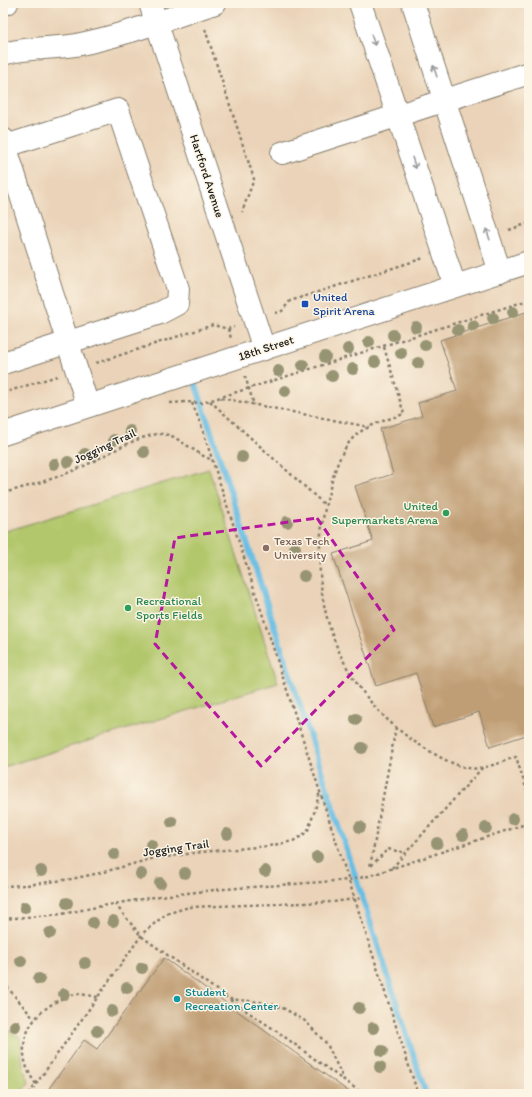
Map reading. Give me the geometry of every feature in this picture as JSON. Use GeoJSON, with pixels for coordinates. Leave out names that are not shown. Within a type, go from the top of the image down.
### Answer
{"type":"FeatureCollection","features":[{"type":"Feature","properties":{"kind":"street"},"geometry":{"type":"LineString","coordinates":[[3,4],[7,3]]}},
{"type":"Feature","properties":{"kind":"street"},"geometry":{"type":"LineString","coordinates":[[3,54],[40,48],[74,45],[102,39],[153,13],[215,3]]}},
{"type":"Feature","properties":{"kind":"street"},"geometry":{"type":"LineString","coordinates":[[360,3],[455,286]]}},
{"type":"Feature","properties":{"kind":"street"},"geometry":{"type":"LineString","coordinates":[[413,3],[500,272]]}},
{"type":"Feature","properties":{"kind":"street","name":"Hartford Avenue"},"geometry":{"type":"LineString","coordinates":[[153,13],[264,349]]}},
{"type":"Feature","properties":{"kind":"street"},"geometry":{"type":"LineString","coordinates":[[282,153],[529,73]]}},
{"type":"Feature","properties":{"kind":"street"},"geometry":{"type":"LineString","coordinates":[[3,362],[68,341],[160,313],[176,304],[178,289],[118,110],[4,144],[68,341],[88,406]]}},
{"type":"Feature","properties":{"kind":"street","name":"18th Street"},"geometry":{"type":"LineString","coordinates":[[3,434],[529,262]]}},
{"type":"Feature","properties":{"kind":"path"},"geometry":{"type":"LineString","coordinates":[[199,30],[205,28],[254,179],[242,212]]}},
{"type":"Feature","properties":{"kind":"path"},"geometry":{"type":"LineString","coordinates":[[418,1094],[200,422],[192,403],[202,403],[220,398],[529,300]]}},
{"type":"Feature","properties":{"kind":"path"},"geometry":{"type":"LineString","coordinates":[[384,347],[404,414],[379,422],[355,435],[344,450],[334,474],[320,536],[319,572],[328,619],[339,653],[361,690],[385,718],[430,752],[470,769],[483,767],[516,757],[529,797]]}},
{"type":"Feature","properties":{"kind":"path"},"geometry":{"type":"LineString","coordinates":[[220,398],[370,427]]}},
{"type":"Feature","properties":{"kind":"path"},"geometry":{"type":"LineString","coordinates":[[210,401],[326,505]]}},
{"type":"Feature","properties":{"kind":"path","name":"Jogging Trail"},"geometry":{"type":"LineString","coordinates":[[3,493],[55,478],[134,441],[152,435],[162,434],[174,437],[204,457],[211,459]]}},
{"type":"Feature","properties":{"kind":"path"},"geometry":{"type":"LineString","coordinates":[[396,727],[370,867],[388,849],[406,853]]}},
{"type":"Feature","properties":{"kind":"path"},"geometry":{"type":"LineString","coordinates":[[392,868],[483,767]]}},
{"type":"Feature","properties":{"kind":"path","name":"Jogging Trail"},"geometry":{"type":"LineString","coordinates":[[3,886],[27,885],[71,879],[151,860],[202,852],[269,846],[293,841],[302,836],[308,830],[320,791]]}},
{"type":"Feature","properties":{"kind":"path"},"geometry":{"type":"LineString","coordinates":[[3,919],[62,914],[160,896],[224,889],[349,880],[369,876],[529,823]]}},
{"type":"Feature","properties":{"kind":"path"},"geometry":{"type":"LineString","coordinates":[[29,1094],[141,936],[166,914],[189,907],[333,902],[362,898]]}},
{"type":"Feature","properties":{"kind":"path"},"geometry":{"type":"LineString","coordinates":[[115,904],[141,936],[278,1032],[363,1094]]}},
{"type":"Feature","properties":{"kind":"path"},"geometry":{"type":"LineString","coordinates":[[3,982],[34,1019]]}},
{"type":"Feature","properties":{"kind":"path"},"geometry":{"type":"LineString","coordinates":[[36,1084],[30,1076],[25,1060],[24,1041],[34,1019],[45,1008],[61,999],[77,994],[98,997]]}},
{"type":"Feature","properties":{"kind":"path"},"geometry":{"type":"LineString","coordinates":[[229,999],[269,1003],[285,1009],[305,1021],[327,1044],[344,1080]]}},
{"type":"Feature","properties":{"kind":"highlighted area"},"geometry":{"type":"Polygon","coordinates":[[[317,518],[394,630],[261,766],[155,644],[175,538],[317,518]]]}},
{"type":"Feature","properties":{"kind":"shaded area","name":"Texas Tech University"},"geometry":{"type":"Polygon","coordinates":[[[3,3],[529,3],[529,1094],[3,1094],[3,3]]]}},
{"type":"Feature","properties":{"kind":"green space","name":"Recreational Sports Fields"},"geometry":{"type":"Polygon","coordinates":[[[209,469],[278,683],[3,767],[3,532],[209,469]]]}},
{"type":"Feature","properties":{"kind":"green space"},"geometry":{"type":"Polygon","coordinates":[[[3,1027],[20,1037],[23,1066],[29,1083],[19,1094],[3,1093],[3,1027]]]}},
{"type":"Feature","properties":{"kind":"building","name":"United Supermarkets Arena"},"geometry":{"type":"Polygon","coordinates":[[[529,311],[529,734],[490,747],[479,712],[433,727],[416,673],[376,686],[333,554],[373,541],[355,486],[393,474],[380,429],[422,416],[418,403],[457,391],[440,340],[529,311]]]}},
{"type":"Feature","properties":{"kind":"building","name":"Student Recreation Center"},"geometry":{"type":"Polygon","coordinates":[[[164,958],[352,1094],[45,1094],[84,1040],[97,1049],[164,958]]]}},
{"type":"Feature","properties":{"kind":"waterway"},"geometry":{"type":"LineString","coordinates":[[193,376],[426,1094]]}},
{"type":"Feature","properties":{"kind":"place","name":"United Spirit Arena"},"geometry":{"type":"Point","coordinates":[305,304]}},
{"type":"Feature","properties":{"kind":"place","name":"United Supermarkets Arena"},"geometry":{"type":"Point","coordinates":[446,513]}},
{"type":"Feature","properties":{"kind":"place","name":"Texas Tech University"},"geometry":{"type":"Point","coordinates":[266,548]}},
{"type":"Feature","properties":{"kind":"place","name":"Recreational Sports Fields"},"geometry":{"type":"Point","coordinates":[128,608]}},
{"type":"Feature","properties":{"kind":"place","name":"Student Recreation Center"},"geometry":{"type":"Point","coordinates":[177,999]}}]}
